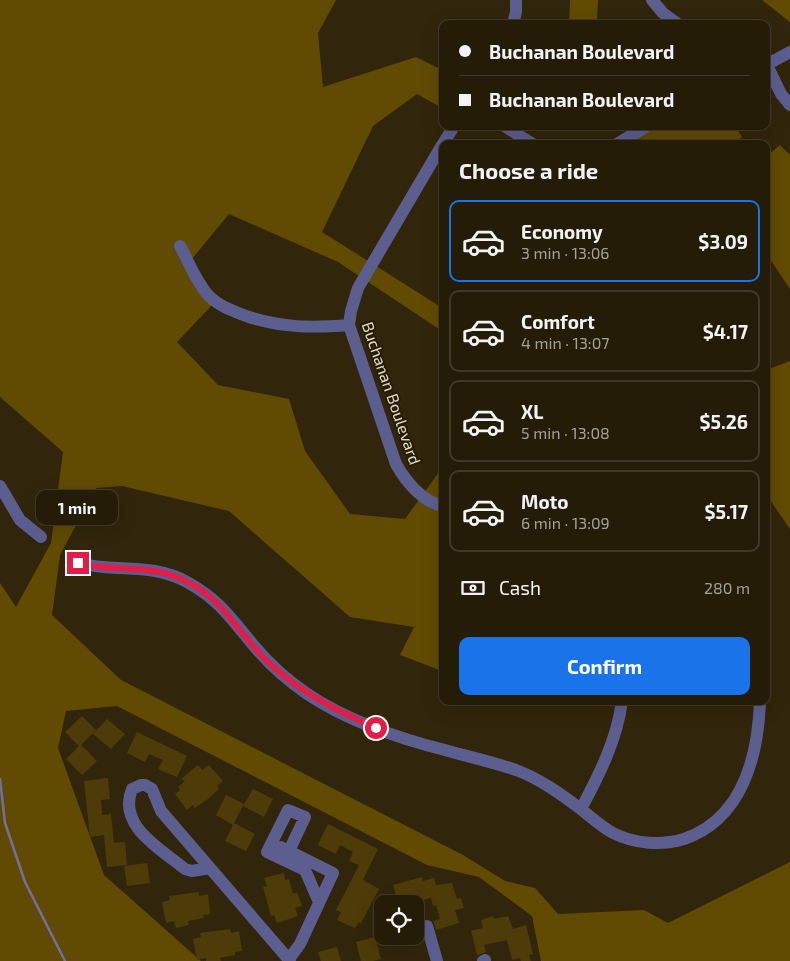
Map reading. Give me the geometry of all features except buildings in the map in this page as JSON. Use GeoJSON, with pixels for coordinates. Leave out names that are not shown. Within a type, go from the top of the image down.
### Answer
{"type":"FeatureCollection","features":[{"type":"Feature","properties":{"kind":"street"},"geometry":{"type":"LineString","coordinates":[[514,20],[516,0]]}},
{"type":"Feature","properties":{"kind":"street"},"geometry":{"type":"LineString","coordinates":[[652,0],[663,13],[673,20]]}},
{"type":"Feature","properties":{"kind":"street"},"geometry":{"type":"LineString","coordinates":[[770,63],[790,52]]}},
{"type":"Feature","properties":{"kind":"street"},"geometry":{"type":"LineString","coordinates":[[770,71],[781,94],[790,105]]}},
{"type":"Feature","properties":{"kind":"street"},"geometry":{"type":"LineString","coordinates":[[510,130],[527,140]]}},
{"type":"Feature","properties":{"kind":"street"},"geometry":{"type":"LineString","coordinates":[[623,140],[640,130]]}},
{"type":"Feature","properties":{"kind":"street","name":"Buchanan Boulevard"},"geometry":{"type":"LineString","coordinates":[[439,151],[358,288],[349,325],[396,464],[416,490],[439,505]]}},
{"type":"Feature","properties":{"kind":"street"},"geometry":{"type":"LineString","coordinates":[[180,246],[197,279],[208,295],[227,308],[254,319],[283,326],[313,328],[349,325]]}},
{"type":"Feature","properties":{"kind":"street"},"geometry":{"type":"LineString","coordinates":[[0,486],[20,520],[41,537]]}},
{"type":"Feature","properties":{"kind":"street"},"geometry":{"type":"LineString","coordinates":[[78,563],[102,568],[133,567],[180,578],[217,602],[266,660],[290,681],[317,700],[353,718],[397,736],[442,750],[500,764],[520,772],[547,785],[613,833],[638,842],[671,842],[693,836],[722,816],[730,807],[742,785],[753,752],[760,705]]}},
{"type":"Feature","properties":{"kind":"street"},"geometry":{"type":"LineString","coordinates":[[580,809],[596,780],[613,739],[619,722],[621,705]]}},
{"type":"Feature","properties":{"kind":"street"},"geometry":{"type":"LineString","coordinates":[[210,868],[192,871],[185,869],[137,829],[130,816],[130,794],[132,789],[145,785],[152,789],[164,816],[210,868],[289,960],[300,944],[333,873],[267,852],[288,810],[305,817],[289,851]]}},
{"type":"Feature","properties":{"kind":"street"},"geometry":{"type":"LineString","coordinates":[[272,842],[289,851],[308,866],[320,902]]}},
{"type":"Feature","properties":{"kind":"street"},"geometry":{"type":"LineString","coordinates":[[427,926],[436,961]]}},
{"type":"Feature","properties":{"kind":"shaded area"},"geometry":{"type":"Polygon","coordinates":[[[0,0],[336,0],[318,33],[323,87],[416,57],[439,68],[439,106],[417,94],[373,126],[322,232],[439,306],[439,329],[338,262],[229,214],[191,260],[215,302],[177,342],[218,385],[289,399],[305,451],[350,514],[405,519],[439,472],[439,670],[400,655],[414,627],[350,617],[229,511],[122,486],[96,488],[60,555],[52,615],[121,680],[463,855],[505,881],[535,888],[558,914],[644,910],[668,923],[790,862],[790,961],[541,961],[532,916],[479,877],[427,865],[117,706],[66,711],[58,748],[104,875],[201,961],[0,961],[0,583],[16,607],[51,543],[63,452],[0,397],[0,0]]]}},
{"type":"Feature","properties":{"kind":"shaded area"},"geometry":{"type":"Polygon","coordinates":[[[570,0],[598,0],[597,18],[599,20],[569,20],[570,0]]]}},
{"type":"Feature","properties":{"kind":"shaded area"},"geometry":{"type":"Polygon","coordinates":[[[762,0],[790,0],[790,22],[762,0]]]}},
{"type":"Feature","properties":{"kind":"shaded area"},"geometry":{"type":"Polygon","coordinates":[[[628,130],[738,130],[742,137],[739,140],[627,140],[628,130]]]}},
{"type":"Feature","properties":{"kind":"shaded area"},"geometry":{"type":"Polygon","coordinates":[[[780,145],[790,155],[790,289],[770,259],[770,154],[780,145]]]}},
{"type":"Feature","properties":{"kind":"shaded area"},"geometry":{"type":"Polygon","coordinates":[[[790,361],[790,529],[770,500],[770,368],[790,361]]]}},
{"type":"Feature","properties":{"kind":"waterway"},"geometry":{"type":"LineString","coordinates":[[0,779],[5,823],[25,882],[65,961]]}},
{"type":"Feature","properties":{"kind":"route"},"geometry":{"type":"LineString","coordinates":[[78,563],[95,568],[133,567],[146,569],[169,574],[186,581],[217,602],[266,660],[290,681],[317,700],[376,728]]}}]}
